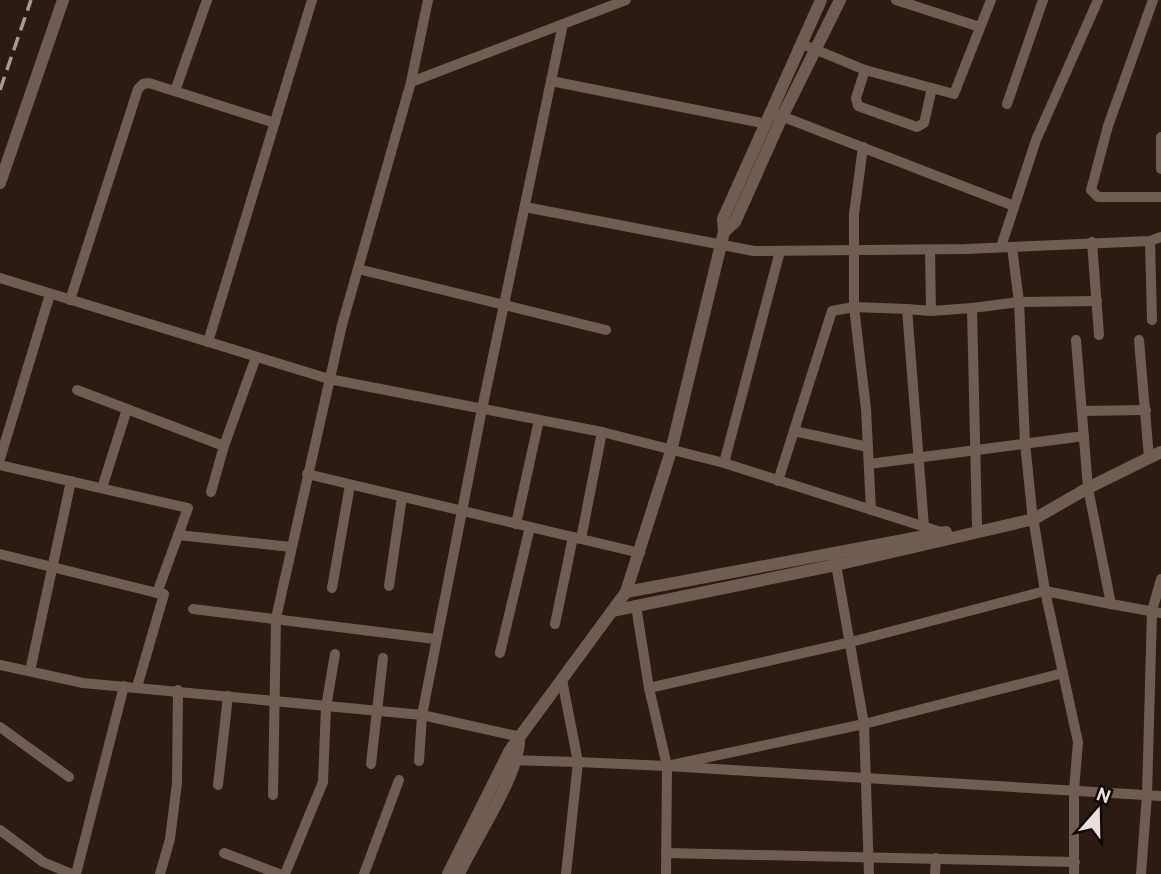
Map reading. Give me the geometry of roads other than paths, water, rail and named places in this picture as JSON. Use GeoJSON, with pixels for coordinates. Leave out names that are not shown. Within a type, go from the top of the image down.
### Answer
{"type":"FeatureCollection","features":[{"type":"Feature","properties":{"kind":"street"},"geometry":{"type":"LineString","coordinates":[[0,183],[63,0]]}},
{"type":"Feature","properties":{"kind":"street"},"geometry":{"type":"LineString","coordinates":[[175,91],[207,0]]}},
{"type":"Feature","properties":{"kind":"street"},"geometry":{"type":"LineString","coordinates":[[208,342],[312,0]]}},
{"type":"Feature","properties":{"kind":"street"},"geometry":{"type":"LineString","coordinates":[[273,795],[276,618],[329,379],[411,82],[428,0]]}},
{"type":"Feature","properties":{"kind":"street"},"geometry":{"type":"LineString","coordinates":[[411,82],[626,0]]}},
{"type":"Feature","properties":{"kind":"street"},"geometry":{"type":"LineString","coordinates":[[774,118],[821,0]]}},
{"type":"Feature","properties":{"kind":"street"},"geometry":{"type":"LineString","coordinates":[[449,874],[520,740],[626,593],[671,451],[724,232],[723,219],[774,118],[816,50],[840,0]]}},
{"type":"Feature","properties":{"kind":"street"},"geometry":{"type":"LineString","coordinates":[[896,0],[979,27]]}},
{"type":"Feature","properties":{"kind":"street"},"geometry":{"type":"LineString","coordinates":[[802,44],[865,70],[954,94],[991,0]]}},
{"type":"Feature","properties":{"kind":"street"},"geometry":{"type":"LineString","coordinates":[[1007,104],[1042,0]]}},
{"type":"Feature","properties":{"kind":"street"},"geometry":{"type":"LineString","coordinates":[[1074,874],[1077,742],[1045,591],[1037,514],[1025,443],[1019,302],[1006,247],[1014,206],[1036,140],[1097,0]]}},
{"type":"Feature","properties":{"kind":"street"},"geometry":{"type":"LineString","coordinates":[[1153,0],[1108,126],[1091,190],[1098,197],[1161,197]]}},
{"type":"Feature","properties":{"kind":"street"},"geometry":{"type":"LineString","coordinates":[[419,761],[422,715],[435,639],[563,24]]}},
{"type":"Feature","properties":{"kind":"street"},"geometry":{"type":"LineString","coordinates":[[865,70],[856,98],[858,106],[917,127],[924,123],[932,88]]}},
{"type":"Feature","properties":{"kind":"street"},"geometry":{"type":"LineString","coordinates":[[551,81],[774,118],[863,147],[1014,206]]}},
{"type":"Feature","properties":{"kind":"street"},"geometry":{"type":"LineString","coordinates":[[70,300],[138,89],[143,83],[275,123]]}},
{"type":"Feature","properties":{"kind":"street"},"geometry":{"type":"LineString","coordinates":[[1161,137],[1161,169]]}},
{"type":"Feature","properties":{"kind":"street"},"geometry":{"type":"LineString","coordinates":[[863,147],[856,186],[854,307],[868,447],[871,510]]}},
{"type":"Feature","properties":{"kind":"street"},"geometry":{"type":"LineString","coordinates":[[525,207],[719,247],[780,251],[930,250],[1150,241],[1161,237]]}},
{"type":"Feature","properties":{"kind":"street"},"geometry":{"type":"LineString","coordinates":[[1150,241],[1152,320]]}},
{"type":"Feature","properties":{"kind":"street"},"geometry":{"type":"LineString","coordinates":[[1092,242],[1098,335]]}},
{"type":"Feature","properties":{"kind":"street"},"geometry":{"type":"LineString","coordinates":[[930,250],[931,311]]}},
{"type":"Feature","properties":{"kind":"street"},"geometry":{"type":"LineString","coordinates":[[724,463],[780,251]]}},
{"type":"Feature","properties":{"kind":"street"},"geometry":{"type":"LineString","coordinates":[[358,269],[503,307],[606,330]]}},
{"type":"Feature","properties":{"kind":"street"},"geometry":{"type":"LineString","coordinates":[[0,278],[329,379],[602,432],[724,463],[941,533]]}},
{"type":"Feature","properties":{"kind":"street"},"geometry":{"type":"LineString","coordinates":[[0,459],[50,294]]}},
{"type":"Feature","properties":{"kind":"street"},"geometry":{"type":"LineString","coordinates":[[778,481],[832,311],[854,307],[931,311],[1019,302],[1097,301]]}},
{"type":"Feature","properties":{"kind":"street"},"geometry":{"type":"LineString","coordinates":[[972,308],[977,448],[976,525]]}},
{"type":"Feature","properties":{"kind":"street"},"geometry":{"type":"LineString","coordinates":[[907,309],[924,527]]}},
{"type":"Feature","properties":{"kind":"street"},"geometry":{"type":"LineString","coordinates":[[1076,340],[1088,488],[1111,604]]}},
{"type":"Feature","properties":{"kind":"street"},"geometry":{"type":"LineString","coordinates":[[611,611],[836,565],[1037,514],[1155,455],[1146,410],[1139,340]]}},
{"type":"Feature","properties":{"kind":"street"},"geometry":{"type":"LineString","coordinates":[[211,492],[224,446],[256,357]]}},
{"type":"Feature","properties":{"kind":"street"},"geometry":{"type":"LineString","coordinates":[[77,390],[224,446]]}},
{"type":"Feature","properties":{"kind":"street"},"geometry":{"type":"LineString","coordinates":[[102,488],[127,410]]}},
{"type":"Feature","properties":{"kind":"street"},"geometry":{"type":"LineString","coordinates":[[1082,411],[1146,410]]}},
{"type":"Feature","properties":{"kind":"street"},"geometry":{"type":"LineString","coordinates":[[516,524],[539,420]]}},
{"type":"Feature","properties":{"kind":"street"},"geometry":{"type":"LineString","coordinates":[[794,431],[868,447]]}},
{"type":"Feature","properties":{"kind":"street"},"geometry":{"type":"LineString","coordinates":[[555,624],[602,432]]}},
{"type":"Feature","properties":{"kind":"street"},"geometry":{"type":"LineString","coordinates":[[869,464],[1084,436]]}},
{"type":"Feature","properties":{"kind":"street"},"geometry":{"type":"LineString","coordinates":[[0,465],[188,508],[157,593]]}},
{"type":"Feature","properties":{"kind":"street"},"geometry":{"type":"LineString","coordinates":[[307,474],[640,553]]}},
{"type":"Feature","properties":{"kind":"street"},"geometry":{"type":"LineString","coordinates":[[30,671],[71,481]]}},
{"type":"Feature","properties":{"kind":"street"},"geometry":{"type":"LineString","coordinates":[[332,588],[349,485]]}},
{"type":"Feature","properties":{"kind":"street"},"geometry":{"type":"LineString","coordinates":[[389,586],[402,497]]}},
{"type":"Feature","properties":{"kind":"street"},"geometry":{"type":"LineString","coordinates":[[626,593],[1037,514]]}},
{"type":"Feature","properties":{"kind":"street"},"geometry":{"type":"LineString","coordinates":[[500,653],[530,527]]}},
{"type":"Feature","properties":{"kind":"street"},"geometry":{"type":"LineString","coordinates":[[178,535],[291,547]]}},
{"type":"Feature","properties":{"kind":"street"},"geometry":{"type":"LineString","coordinates":[[833,552],[864,724],[868,776],[869,874]]}},
{"type":"Feature","properties":{"kind":"street"},"geometry":{"type":"LineString","coordinates":[[0,554],[164,594],[137,687]]}},
{"type":"Feature","properties":{"kind":"street"},"geometry":{"type":"LineString","coordinates":[[1141,874],[1156,694],[1157,612],[1161,579]]}},
{"type":"Feature","properties":{"kind":"street"},"geometry":{"type":"LineString","coordinates":[[649,688],[851,642],[1045,591],[1157,612]]}},
{"type":"Feature","properties":{"kind":"street"},"geometry":{"type":"LineString","coordinates":[[636,606],[649,688],[667,766],[666,874]]}},
{"type":"Feature","properties":{"kind":"street"},"geometry":{"type":"LineString","coordinates":[[193,609],[435,639]]}},
{"type":"Feature","properties":{"kind":"street"},"geometry":{"type":"LineString","coordinates":[[285,874],[323,782],[326,707],[335,654]]}},
{"type":"Feature","properties":{"kind":"street"},"geometry":{"type":"LineString","coordinates":[[371,764],[383,658]]}},
{"type":"Feature","properties":{"kind":"street"},"geometry":{"type":"LineString","coordinates":[[0,665],[83,683],[422,715],[520,740]]}},
{"type":"Feature","properties":{"kind":"street"},"geometry":{"type":"LineString","coordinates":[[667,766],[864,724],[1063,673]]}},
{"type":"Feature","properties":{"kind":"street"},"geometry":{"type":"LineString","coordinates":[[562,680],[578,762],[566,874]]}},
{"type":"Feature","properties":{"kind":"street"},"geometry":{"type":"LineString","coordinates":[[0,830],[43,862],[74,874],[124,686]]}},
{"type":"Feature","properties":{"kind":"street"},"geometry":{"type":"LineString","coordinates":[[160,874],[170,839],[177,783],[178,690]]}},
{"type":"Feature","properties":{"kind":"street"},"geometry":{"type":"LineString","coordinates":[[218,785],[228,696]]}},
{"type":"Feature","properties":{"kind":"street"},"geometry":{"type":"LineString","coordinates":[[0,727],[69,777]]}},
{"type":"Feature","properties":{"kind":"street"},"geometry":{"type":"LineString","coordinates":[[510,760],[868,776],[1161,796]]}},
{"type":"Feature","properties":{"kind":"street"},"geometry":{"type":"LineString","coordinates":[[459,874],[510,760]]}},
{"type":"Feature","properties":{"kind":"street"},"geometry":{"type":"LineString","coordinates":[[364,874],[399,780]]}},
{"type":"Feature","properties":{"kind":"street"},"geometry":{"type":"LineString","coordinates":[[224,853],[279,874]]}},
{"type":"Feature","properties":{"kind":"street"},"geometry":{"type":"LineString","coordinates":[[666,853],[1075,862]]}},
{"type":"Feature","properties":{"kind":"street"},"geometry":{"type":"LineString","coordinates":[[935,874],[936,858]]}},
{"type":"Feature","properties":{"kind":"railway"},"geometry":{"type":"LineString","coordinates":[[0,90],[31,0]]}}]}
